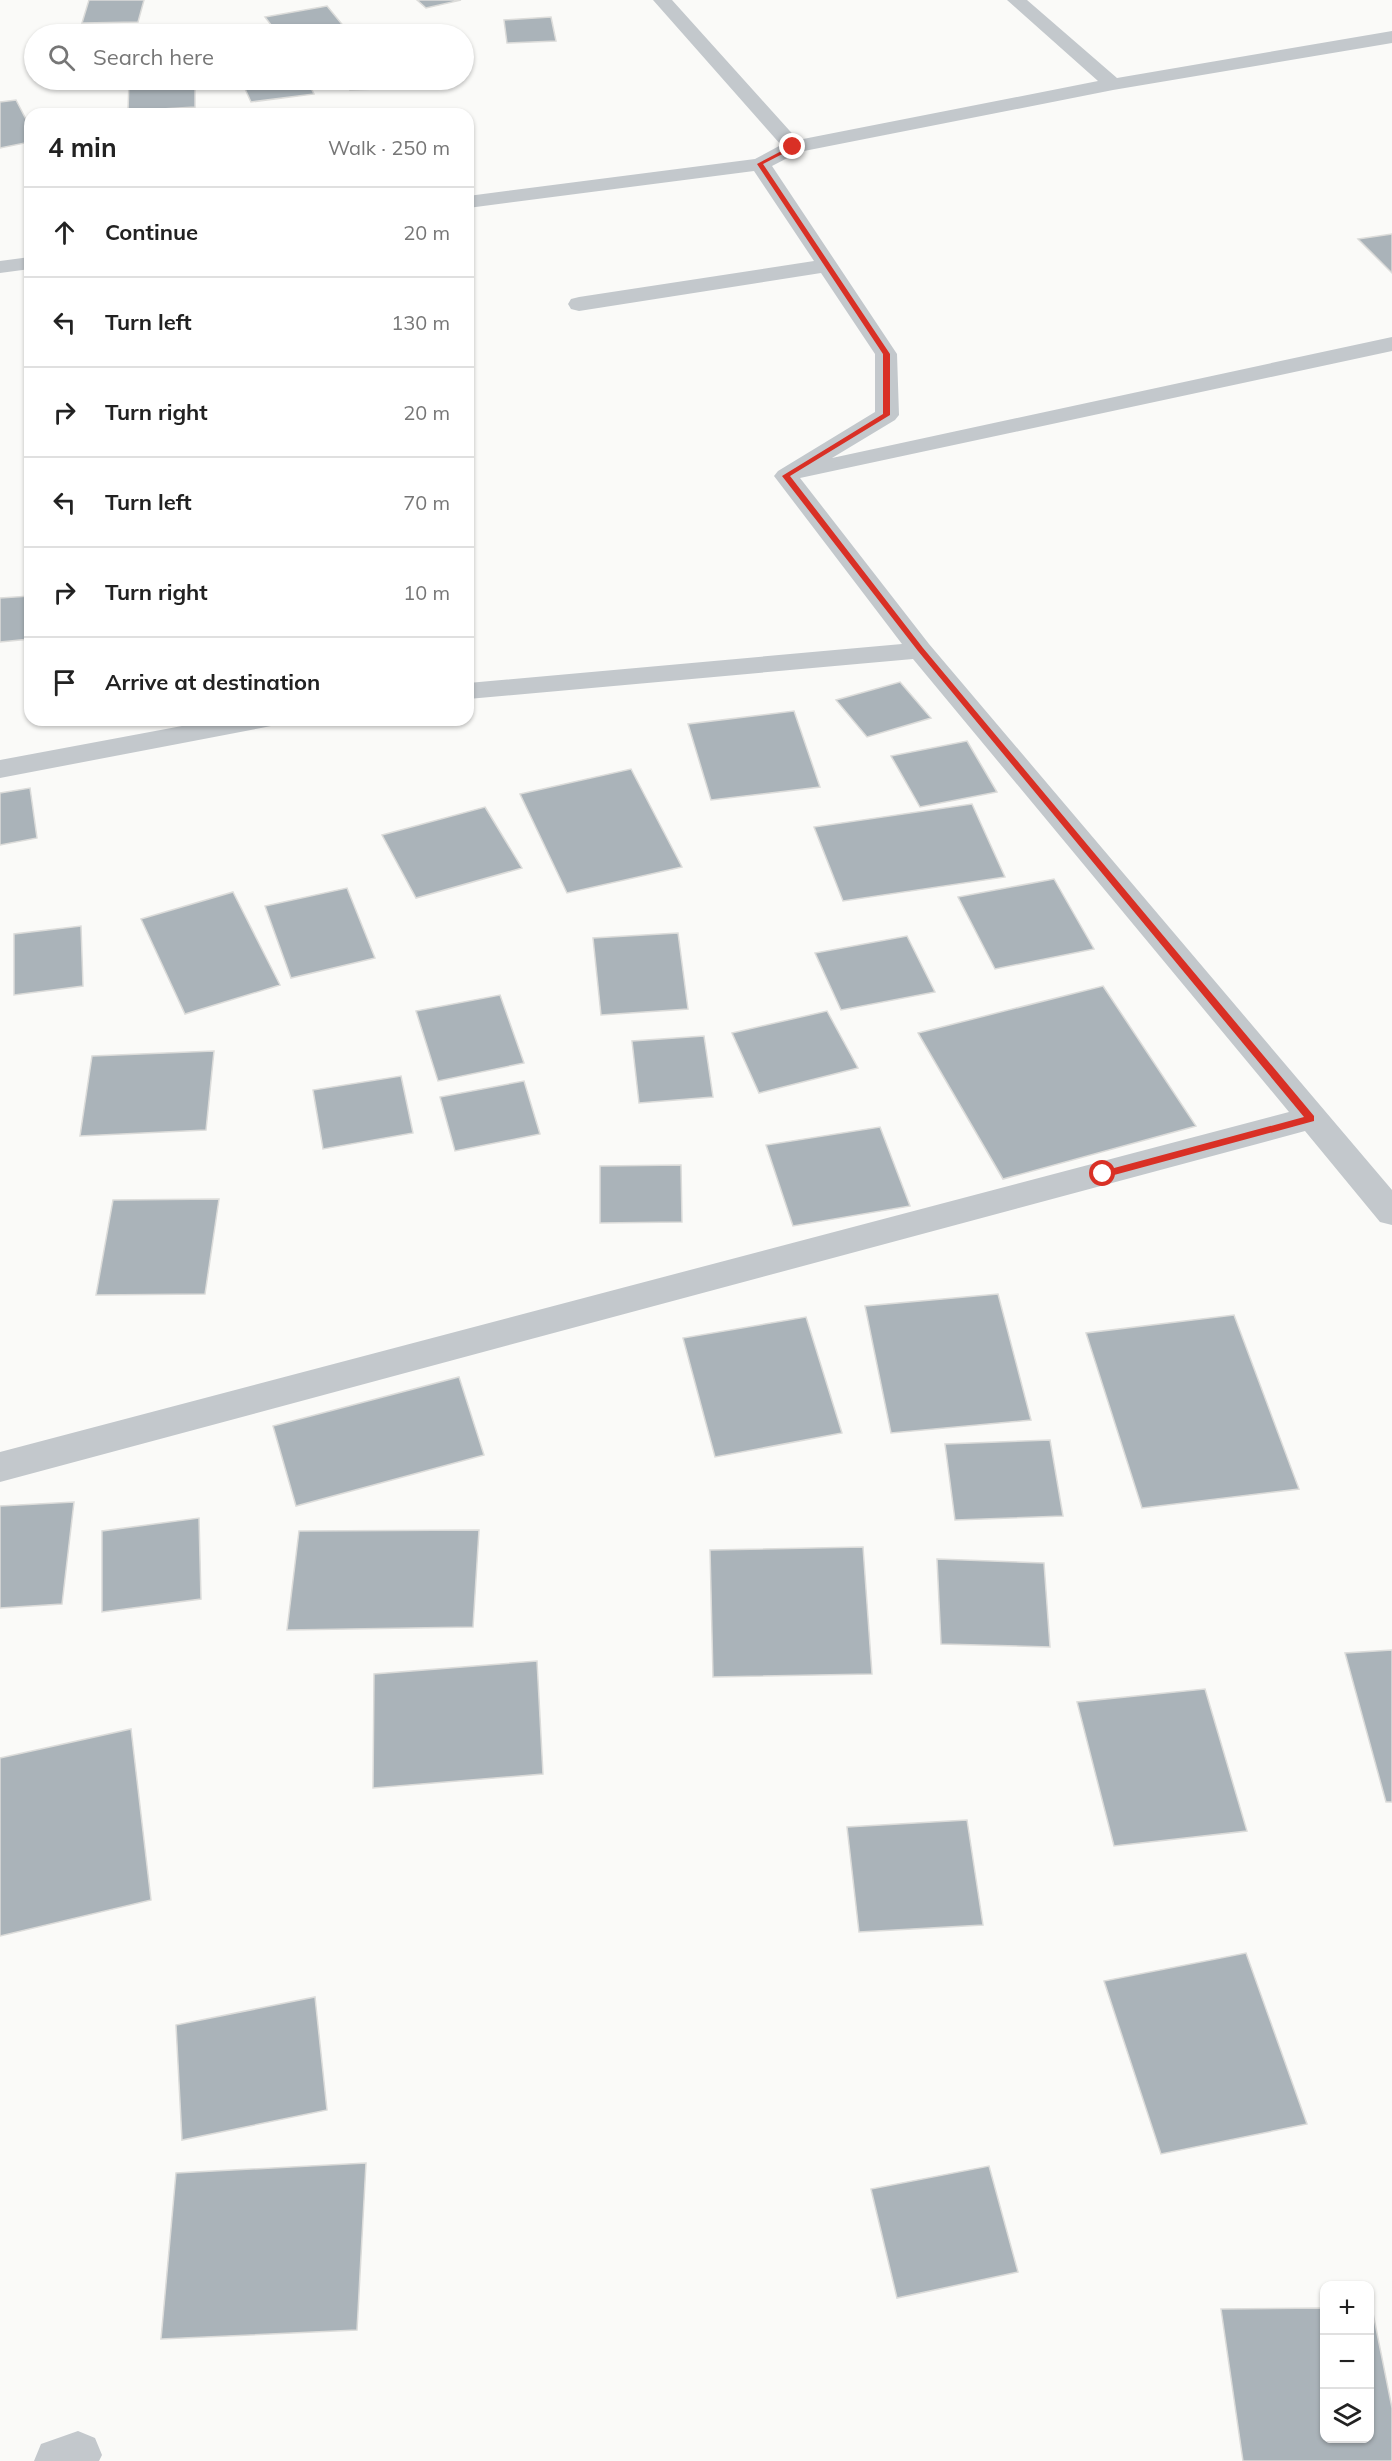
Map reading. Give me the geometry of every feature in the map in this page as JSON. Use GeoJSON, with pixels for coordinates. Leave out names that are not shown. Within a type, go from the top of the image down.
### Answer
{"type":"FeatureCollection","features":[{"type":"Feature","properties":{"kind":"street"},"geometry":{"type":"LineString","coordinates":[[662,0],[793,147]]}},
{"type":"Feature","properties":{"kind":"street"},"geometry":{"type":"LineString","coordinates":[[1016,0],[1113,84]]}},
{"type":"Feature","properties":{"kind":"street"},"geometry":{"type":"LineString","coordinates":[[474,201],[760,164],[793,147],[1113,84],[1392,37]]}},
{"type":"Feature","properties":{"kind":"street"},"geometry":{"type":"LineString","coordinates":[[760,164],[825,266],[886,354],[886,415],[786,476]]}},
{"type":"Feature","properties":{"kind":"street"},"geometry":{"type":"LineString","coordinates":[[0,267],[24,264]]}},
{"type":"Feature","properties":{"kind":"street"},"geometry":{"type":"LineString","coordinates":[[579,304],[825,266]]}},
{"type":"Feature","properties":{"kind":"street"},"geometry":{"type":"LineString","coordinates":[[786,476],[1392,344]]}},
{"type":"Feature","properties":{"kind":"street"},"geometry":{"type":"LineString","coordinates":[[786,476],[920,650],[1392,1213]]}},
{"type":"Feature","properties":{"kind":"street"},"geometry":{"type":"LineString","coordinates":[[474,691],[920,650]]}},
{"type":"Feature","properties":{"kind":"street"},"geometry":{"type":"LineString","coordinates":[[0,769],[227,726]]}},
{"type":"Feature","properties":{"kind":"street"},"geometry":{"type":"LineString","coordinates":[[0,1467],[1311,1119]]}},
{"type":"Feature","properties":{"kind":"building"},"geometry":{"type":"Polygon","coordinates":[[[89,0],[144,0],[138,22],[82,23],[89,0]]]}},
{"type":"Feature","properties":{"kind":"building"},"geometry":{"type":"Polygon","coordinates":[[[417,0],[461,0],[426,8],[417,0]]]}},
{"type":"Feature","properties":{"kind":"building"},"geometry":{"type":"Polygon","coordinates":[[[327,6],[342,24],[270,24],[265,17],[327,6]]]}},
{"type":"Feature","properties":{"kind":"building"},"geometry":{"type":"Polygon","coordinates":[[[551,17],[556,41],[507,43],[504,20],[551,17]]]}},
{"type":"Feature","properties":{"kind":"building"},"geometry":{"type":"Polygon","coordinates":[[[129,90],[195,90],[195,107],[128,108],[129,90]]]}},
{"type":"Feature","properties":{"kind":"building"},"geometry":{"type":"Polygon","coordinates":[[[246,90],[312,90],[314,94],[251,102],[246,90]]]}},
{"type":"Feature","properties":{"kind":"building"},"geometry":{"type":"Polygon","coordinates":[[[16,100],[24,115],[24,143],[0,148],[0,102],[16,100]]]}},
{"type":"Feature","properties":{"kind":"building"},"geometry":{"type":"Polygon","coordinates":[[[1392,234],[1392,273],[1358,239],[1392,234]]]}},
{"type":"Feature","properties":{"kind":"building"},"geometry":{"type":"Polygon","coordinates":[[[24,596],[24,640],[0,642],[0,598],[24,596]]]}},
{"type":"Feature","properties":{"kind":"building"},"geometry":{"type":"Polygon","coordinates":[[[900,682],[931,718],[867,737],[836,700],[900,682]]]}},
{"type":"Feature","properties":{"kind":"building"},"geometry":{"type":"Polygon","coordinates":[[[794,711],[820,787],[711,800],[688,724],[794,711]]]}},
{"type":"Feature","properties":{"kind":"building"},"geometry":{"type":"Polygon","coordinates":[[[967,741],[997,792],[920,807],[891,756],[967,741]]]}},
{"type":"Feature","properties":{"kind":"building"},"geometry":{"type":"Polygon","coordinates":[[[631,769],[682,867],[567,893],[520,794],[631,769]]]}},
{"type":"Feature","properties":{"kind":"building"},"geometry":{"type":"Polygon","coordinates":[[[30,788],[37,838],[0,845],[0,793],[30,788]]]}},
{"type":"Feature","properties":{"kind":"building"},"geometry":{"type":"Polygon","coordinates":[[[972,804],[1005,877],[843,901],[814,827],[972,804]]]}},
{"type":"Feature","properties":{"kind":"building"},"geometry":{"type":"Polygon","coordinates":[[[485,807],[522,868],[416,898],[382,835],[485,807]]]}},
{"type":"Feature","properties":{"kind":"building"},"geometry":{"type":"Polygon","coordinates":[[[1054,879],[1094,949],[995,969],[958,897],[1054,879]]]}},
{"type":"Feature","properties":{"kind":"building"},"geometry":{"type":"Polygon","coordinates":[[[347,888],[375,958],[291,978],[265,906],[347,888]]]}},
{"type":"Feature","properties":{"kind":"building"},"geometry":{"type":"Polygon","coordinates":[[[233,892],[280,985],[185,1014],[141,919],[233,892]]]}},
{"type":"Feature","properties":{"kind":"building"},"geometry":{"type":"Polygon","coordinates":[[[81,926],[83,986],[14,995],[14,934],[81,926]]]}},
{"type":"Feature","properties":{"kind":"building"},"geometry":{"type":"Polygon","coordinates":[[[678,933],[688,1009],[601,1015],[593,938],[678,933]]]}},
{"type":"Feature","properties":{"kind":"building"},"geometry":{"type":"Polygon","coordinates":[[[907,936],[935,992],[841,1010],[815,953],[907,936]]]}},
{"type":"Feature","properties":{"kind":"building"},"geometry":{"type":"Polygon","coordinates":[[[1103,986],[1196,1126],[1003,1179],[918,1033],[1103,986]]]}},
{"type":"Feature","properties":{"kind":"building"},"geometry":{"type":"Polygon","coordinates":[[[500,995],[524,1063],[438,1081],[416,1011],[500,995]]]}},
{"type":"Feature","properties":{"kind":"building"},"geometry":{"type":"Polygon","coordinates":[[[827,1011],[858,1068],[759,1093],[732,1033],[827,1011]]]}},
{"type":"Feature","properties":{"kind":"building"},"geometry":{"type":"Polygon","coordinates":[[[704,1036],[713,1097],[639,1103],[632,1041],[704,1036]]]}},
{"type":"Feature","properties":{"kind":"building"},"geometry":{"type":"Polygon","coordinates":[[[214,1051],[206,1130],[80,1136],[92,1056],[214,1051]]]}},
{"type":"Feature","properties":{"kind":"building"},"geometry":{"type":"Polygon","coordinates":[[[401,1076],[413,1133],[323,1149],[313,1090],[401,1076]]]}},
{"type":"Feature","properties":{"kind":"building"},"geometry":{"type":"Polygon","coordinates":[[[524,1081],[540,1134],[455,1151],[440,1097],[524,1081]]]}},
{"type":"Feature","properties":{"kind":"building"},"geometry":{"type":"Polygon","coordinates":[[[880,1127],[910,1206],[793,1226],[766,1145],[880,1127]]]}},
{"type":"Feature","properties":{"kind":"building"},"geometry":{"type":"Polygon","coordinates":[[[681,1165],[682,1222],[600,1223],[600,1166],[681,1165]]]}},
{"type":"Feature","properties":{"kind":"building"},"geometry":{"type":"Polygon","coordinates":[[[219,1199],[205,1294],[96,1295],[113,1200],[219,1199]]]}},
{"type":"Feature","properties":{"kind":"building"},"geometry":{"type":"Polygon","coordinates":[[[998,1294],[1031,1420],[891,1433],[865,1306],[998,1294]]]}},
{"type":"Feature","properties":{"kind":"building"},"geometry":{"type":"Polygon","coordinates":[[[1234,1315],[1299,1489],[1142,1508],[1086,1333],[1234,1315]]]}},
{"type":"Feature","properties":{"kind":"building"},"geometry":{"type":"Polygon","coordinates":[[[806,1317],[842,1433],[715,1457],[683,1338],[806,1317]]]}},
{"type":"Feature","properties":{"kind":"building"},"geometry":{"type":"Polygon","coordinates":[[[459,1377],[484,1455],[296,1506],[273,1426],[459,1377]]]}},
{"type":"Feature","properties":{"kind":"building"},"geometry":{"type":"Polygon","coordinates":[[[1050,1440],[1063,1516],[955,1520],[945,1444],[1050,1440]]]}},
{"type":"Feature","properties":{"kind":"building"},"geometry":{"type":"Polygon","coordinates":[[[74,1502],[62,1604],[0,1608],[0,1506],[74,1502]]]}},
{"type":"Feature","properties":{"kind":"building"},"geometry":{"type":"Polygon","coordinates":[[[199,1518],[201,1599],[102,1612],[102,1531],[199,1518]]]}},
{"type":"Feature","properties":{"kind":"building"},"geometry":{"type":"Polygon","coordinates":[[[479,1530],[473,1627],[287,1630],[299,1531],[479,1530]]]}},
{"type":"Feature","properties":{"kind":"building"},"geometry":{"type":"Polygon","coordinates":[[[863,1547],[872,1674],[713,1677],[710,1550],[863,1547]]]}},
{"type":"Feature","properties":{"kind":"building"},"geometry":{"type":"Polygon","coordinates":[[[937,1559],[1044,1563],[1050,1647],[941,1644],[937,1559]]]}},
{"type":"Feature","properties":{"kind":"building"},"geometry":{"type":"Polygon","coordinates":[[[1392,1650],[1392,1802],[1386,1802],[1345,1653],[1392,1650]]]}},
{"type":"Feature","properties":{"kind":"building"},"geometry":{"type":"Polygon","coordinates":[[[537,1661],[543,1774],[373,1788],[374,1674],[537,1661]]]}},
{"type":"Feature","properties":{"kind":"building"},"geometry":{"type":"Polygon","coordinates":[[[1205,1689],[1247,1831],[1114,1846],[1077,1702],[1205,1689]]]}},
{"type":"Feature","properties":{"kind":"building"},"geometry":{"type":"Polygon","coordinates":[[[131,1729],[151,1900],[0,1936],[0,1758],[131,1729]]]}},
{"type":"Feature","properties":{"kind":"building"},"geometry":{"type":"Polygon","coordinates":[[[967,1820],[983,1925],[859,1932],[847,1827],[967,1820]]]}},
{"type":"Feature","properties":{"kind":"building"},"geometry":{"type":"Polygon","coordinates":[[[1246,1953],[1307,2124],[1161,2154],[1104,1981],[1246,1953]]]}},
{"type":"Feature","properties":{"kind":"building"},"geometry":{"type":"Polygon","coordinates":[[[315,1997],[327,2110],[182,2140],[176,2025],[315,1997]]]}},
{"type":"Feature","properties":{"kind":"building"},"geometry":{"type":"Polygon","coordinates":[[[366,2163],[357,2330],[161,2339],[176,2173],[366,2163]]]}},
{"type":"Feature","properties":{"kind":"building"},"geometry":{"type":"Polygon","coordinates":[[[989,2166],[1018,2272],[897,2298],[871,2189],[989,2166]]]}},
{"type":"Feature","properties":{"kind":"building"},"geometry":{"type":"Polygon","coordinates":[[[1320,2308],[1320,2443],[1374,2443],[1374,2318],[1392,2408],[1392,2461],[1243,2461],[1221,2309],[1320,2308]]]}},
{"type":"Feature","properties":{"kind":"route"},"geometry":{"type":"LineString","coordinates":[[793,147],[760,164],[825,266],[886,354],[886,415],[786,476],[920,650],[1311,1119],[1103,1174]]}}]}
